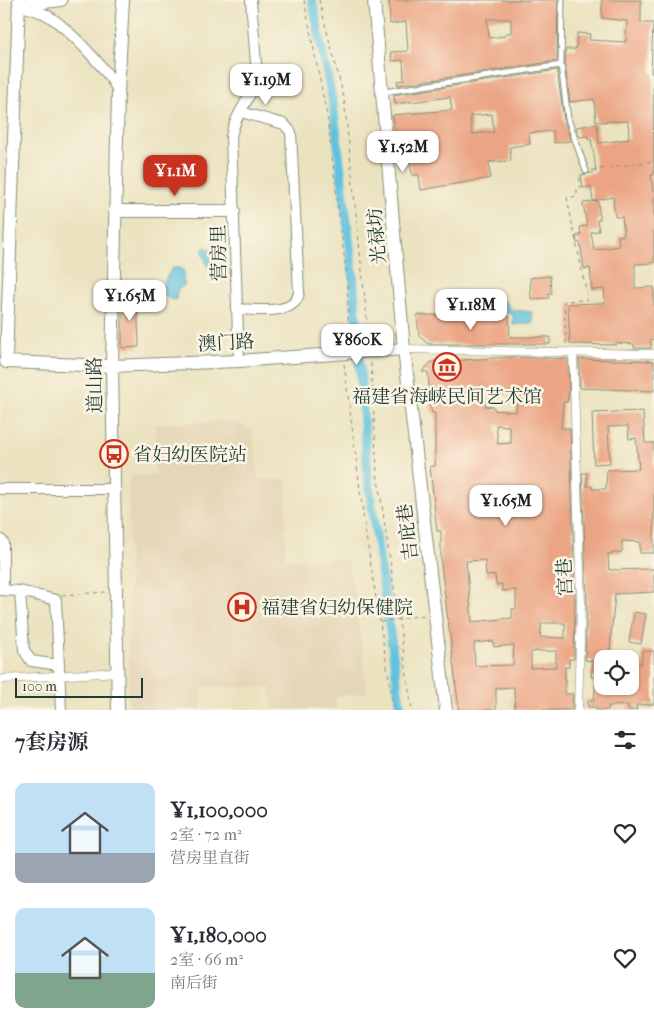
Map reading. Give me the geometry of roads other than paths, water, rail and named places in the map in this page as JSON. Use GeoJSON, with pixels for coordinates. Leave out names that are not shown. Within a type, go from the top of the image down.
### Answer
{"type":"FeatureCollection","features":[{"type":"Feature","properties":{"kind":"street"},"geometry":{"type":"LineString","coordinates":[[19,2],[61,0]]}},
{"type":"Feature","properties":{"kind":"street","name":"道山路"},"geometry":{"type":"LineString","coordinates":[[118,710],[112,366],[118,92],[123,0]]}},
{"type":"Feature","properties":{"kind":"street","name":"营房里"},"geometry":{"type":"LineString","coordinates":[[239,361],[231,137],[241,112],[254,88],[258,70],[251,0]]}},
{"type":"Feature","properties":{"kind":"street","name":"光禄坊"},"geometry":{"type":"LineString","coordinates":[[374,0],[404,349]]}},
{"type":"Feature","properties":{"kind":"street"},"geometry":{"type":"LineString","coordinates":[[19,2],[54,20],[105,70],[113,80],[118,92]]}},
{"type":"Feature","properties":{"kind":"street","name":"澳门路"},"geometry":{"type":"LineString","coordinates":[[19,2],[6,362],[112,366],[239,361],[404,349]]}},
{"type":"Feature","properties":{"kind":"street"},"geometry":{"type":"LineString","coordinates":[[236,309],[288,307],[296,302],[299,292],[291,132],[284,124],[241,112]]}},
{"type":"Feature","properties":{"kind":"street"},"geometry":{"type":"LineString","coordinates":[[115,211],[234,211]]}},
{"type":"Feature","properties":{"kind":"street"},"geometry":{"type":"LineString","coordinates":[[404,349],[654,354]]}},
{"type":"Feature","properties":{"kind":"street","name":"吉庇巷"},"geometry":{"type":"LineString","coordinates":[[404,349],[446,710]]}},
{"type":"Feature","properties":{"kind":"street","name":"宫巷"},"geometry":{"type":"LineString","coordinates":[[570,352],[581,602],[578,710]]}},
{"type":"Feature","properties":{"kind":"street"},"geometry":{"type":"LineString","coordinates":[[0,489],[114,489]]}},
{"type":"Feature","properties":{"kind":"street"},"geometry":{"type":"LineString","coordinates":[[0,538],[3,542],[2,590],[20,591],[56,600],[61,710]]}},
{"type":"Feature","properties":{"kind":"street"},"geometry":{"type":"LineString","coordinates":[[20,591],[24,650],[30,661],[59,670]]}},
{"type":"Feature","properties":{"kind":"street"},"geometry":{"type":"LineString","coordinates":[[0,681],[59,670],[118,672]]}},
{"type":"Feature","properties":{"kind":"lane"},"geometry":{"type":"LineString","coordinates":[[562,0],[561,65],[568,119],[586,171]]}},
{"type":"Feature","properties":{"kind":"lane"},"geometry":{"type":"LineString","coordinates":[[383,92],[561,65]]}},
{"type":"Feature","properties":{"kind":"water"},"geometry":{"type":"Polygon","coordinates":[[[205,247],[211,250],[212,265],[208,268],[202,250],[205,247]]]}},
{"type":"Feature","properties":{"kind":"water"},"geometry":{"type":"Polygon","coordinates":[[[172,268],[181,268],[184,272],[183,280],[185,285],[177,290],[176,300],[167,297],[160,290],[172,268]]]}},
{"type":"Feature","properties":{"kind":"water"},"geometry":{"type":"Polygon","coordinates":[[[502,299],[512,310],[532,312],[533,323],[513,325],[513,315],[505,312],[499,313],[498,305],[502,299]]]}},
{"type":"Feature","properties":{"kind":"waterway"},"geometry":{"type":"LineString","coordinates":[[312,0],[333,103],[353,273],[368,478],[401,710]]}},
{"type":"Feature","properties":{"kind":"place","name":"福建省海峡民间艺术馆"},"geometry":{"type":"Point","coordinates":[447,367]}},
{"type":"Feature","properties":{"kind":"place","name":"省妇幼医院站"},"geometry":{"type":"Point","coordinates":[114,454]}},
{"type":"Feature","properties":{"kind":"place","name":"福建省妇幼保健院"},"geometry":{"type":"Point","coordinates":[242,607]}}]}
